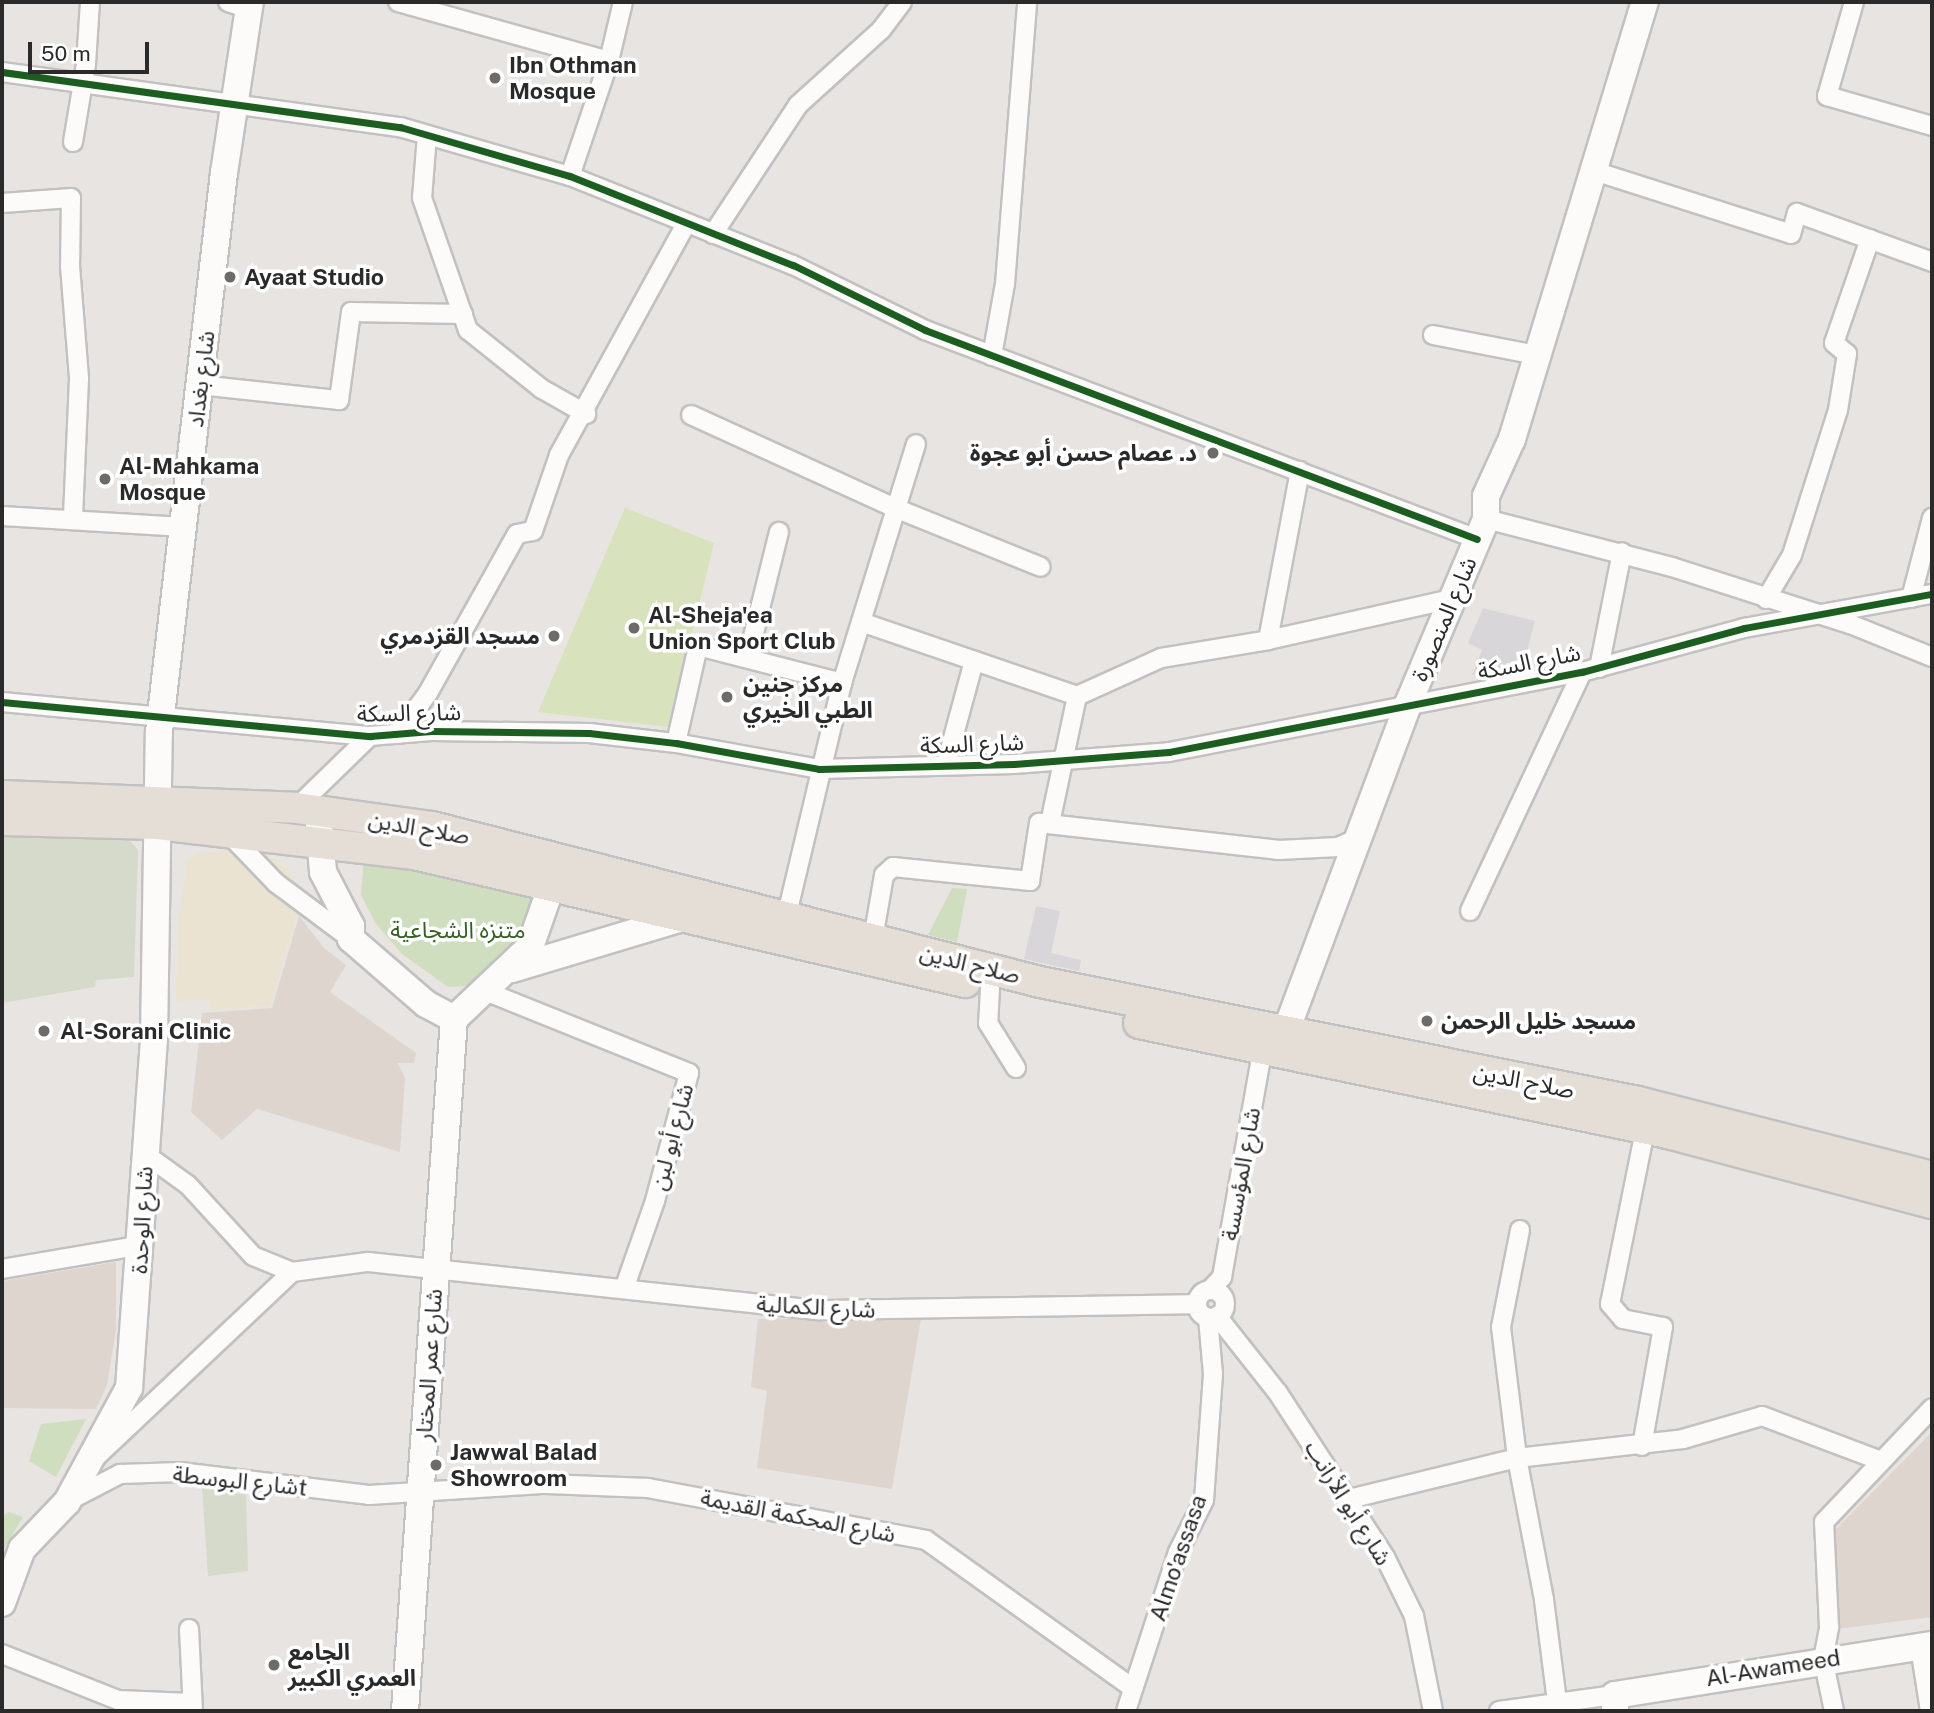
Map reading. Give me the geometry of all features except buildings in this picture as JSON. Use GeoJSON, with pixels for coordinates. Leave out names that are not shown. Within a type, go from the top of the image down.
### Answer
{"type":"FeatureCollection","features":[{"type":"Feature","properties":{"kind":"highway","name":"صلاح الدين"},"geometry":{"type":"LineString","coordinates":[[2,796],[158,812],[227,832],[414,854],[679,919],[990,988],[1638,1102],[1932,1177]]}},
{"type":"Feature","properties":{"kind":"highway","name":"صلاح الدين"},"geometry":{"type":"LineString","coordinates":[[2,820],[158,812],[307,810],[432,827],[787,914],[1040,982],[1273,1037],[1932,1203]]}},
{"type":"Feature","properties":{"kind":"main road"},"geometry":{"type":"LineString","coordinates":[[1273,1037],[1401,706],[1512,439],[1591,170],[1645,2]]}},
{"type":"Feature","properties":{"kind":"main road","name":"شارع بغداد"},"geometry":{"type":"LineString","coordinates":[[158,812],[163,718],[183,527],[234,106],[242,4]]}},
{"type":"Feature","properties":{"kind":"main road"},"geometry":{"type":"LineString","coordinates":[[307,810],[320,843],[323,872],[351,926],[351,939],[426,1004],[454,1019],[512,969],[536,936],[551,887]]}},
{"type":"Feature","properties":{"kind":"main road","name":"شارع الوحدة"},"geometry":{"type":"LineString","coordinates":[[2,1603],[22,1549],[67,1502],[130,1388],[142,1245],[145,1154],[154,1039],[158,812]]}},
{"type":"Feature","properties":{"kind":"main road"},"geometry":{"type":"LineString","coordinates":[[512,969],[679,919]]}},
{"type":"Feature","properties":{"kind":"main road","name":"شارع عمر المختار"},"geometry":{"type":"LineString","coordinates":[[405,1711],[454,1019]]}},
{"type":"Feature","properties":{"kind":"main road","name":"Al-Awameed"},"geometry":{"type":"LineString","coordinates":[[1615,1703],[1824,1659],[1926,1646]]}},
{"type":"Feature","properties":{"kind":"street"},"geometry":{"type":"LineString","coordinates":[[73,142],[90,2]]}},
{"type":"Feature","properties":{"kind":"street"},"geometry":{"type":"LineString","coordinates":[[398,2],[489,31],[609,61]]}},
{"type":"Feature","properties":{"kind":"street"},"geometry":{"type":"LineString","coordinates":[[570,176],[609,61],[623,2]]}},
{"type":"Feature","properties":{"kind":"street"},"geometry":{"type":"LineString","coordinates":[[713,234],[798,105],[881,30],[902,2]]}},
{"type":"Feature","properties":{"kind":"street"},"geometry":{"type":"LineString","coordinates":[[992,356],[1005,284],[1027,2]]}},
{"type":"Feature","properties":{"kind":"street"},"geometry":{"type":"LineString","coordinates":[[1854,2],[1827,96],[1932,126]]}},
{"type":"Feature","properties":{"kind":"street"},"geometry":{"type":"LineString","coordinates":[[2,72],[428,135],[570,176],[713,234],[992,356],[1300,471],[1479,522],[1622,552],[1819,615],[1932,657]]}},
{"type":"Feature","properties":{"kind":"street"},"geometry":{"type":"LineString","coordinates":[[428,135],[422,198],[468,330],[503,359],[586,414]]}},
{"type":"Feature","properties":{"kind":"street"},"geometry":{"type":"LineString","coordinates":[[1591,170],[1791,234],[1797,213],[1932,262]]}},
{"type":"Feature","properties":{"kind":"street"},"geometry":{"type":"LineString","coordinates":[[2,203],[71,198],[70,266],[79,379],[74,519]]}},
{"type":"Feature","properties":{"kind":"street"},"geometry":{"type":"LineString","coordinates":[[398,734],[428,693],[517,534],[533,531],[559,455],[586,414],[686,224]]}},
{"type":"Feature","properties":{"kind":"street"},"geometry":{"type":"LineString","coordinates":[[1766,599],[1792,555],[1838,410],[1847,354],[1834,342],[1870,239]]}},
{"type":"Feature","properties":{"kind":"street"},"geometry":{"type":"LineString","coordinates":[[200,385],[340,400],[351,313],[463,314]]}},
{"type":"Feature","properties":{"kind":"street"},"geometry":{"type":"LineString","coordinates":[[1433,335],[1537,355]]}},
{"type":"Feature","properties":{"kind":"street"},"geometry":{"type":"LineString","coordinates":[[691,415],[895,508],[1041,567]]}},
{"type":"Feature","properties":{"kind":"street"},"geometry":{"type":"LineString","coordinates":[[787,914],[842,683],[916,444]]}},
{"type":"Feature","properties":{"kind":"street"},"geometry":{"type":"LineString","coordinates":[[1268,640],[1300,471]]}},
{"type":"Feature","properties":{"kind":"street"},"geometry":{"type":"LineString","coordinates":[[2,516],[183,527]]}},
{"type":"Feature","properties":{"kind":"street"},"geometry":{"type":"LineString","coordinates":[[1911,598],[1932,518]]}},
{"type":"Feature","properties":{"kind":"street"},"geometry":{"type":"LineString","coordinates":[[748,657],[779,532]]}},
{"type":"Feature","properties":{"kind":"street"},"geometry":{"type":"LineString","coordinates":[[1470,911],[1590,670],[1622,552]]}},
{"type":"Feature","properties":{"kind":"street","name":"شارع السكة"},"geometry":{"type":"LineString","coordinates":[[2,702],[370,736],[589,733],[677,743],[820,769],[1062,760],[1169,752],[1590,670],[1744,628],[1932,594]]}},
{"type":"Feature","properties":{"kind":"street"},"geometry":{"type":"LineString","coordinates":[[861,622],[1077,696],[1161,657],[1268,640],[1444,601]]}},
{"type":"Feature","properties":{"kind":"street"},"geometry":{"type":"LineString","coordinates":[[677,743],[698,646],[842,683]]}},
{"type":"Feature","properties":{"kind":"street"},"geometry":{"type":"LineString","coordinates":[[946,764],[974,661]]}},
{"type":"Feature","properties":{"kind":"street"},"geometry":{"type":"LineString","coordinates":[[1051,823],[1077,696]]}},
{"type":"Feature","properties":{"kind":"street"},"geometry":{"type":"LineString","coordinates":[[307,810],[370,736]]}},
{"type":"Feature","properties":{"kind":"street"},"geometry":{"type":"LineString","coordinates":[[873,939],[884,875],[892,867],[1030,881],[1039,823],[1268,849],[1347,843]]}},
{"type":"Feature","properties":{"kind":"street"},"geometry":{"type":"LineString","coordinates":[[227,832],[276,883],[351,939]]}},
{"type":"Feature","properties":{"kind":"street"},"geometry":{"type":"LineString","coordinates":[[990,988],[988,1023],[1016,1068]]}},
{"type":"Feature","properties":{"kind":"street","name":"شارع أبو لبن"},"geometry":{"type":"LineString","coordinates":[[485,991],[689,1073],[655,1201],[624,1289]]}},
{"type":"Feature","properties":{"kind":"street","name":"شارع المؤسسة"},"geometry":{"type":"LineString","coordinates":[[1208,1313],[1199,1296],[1210,1290],[1222,1277],[1273,1037]]}},
{"type":"Feature","properties":{"kind":"street"},"geometry":{"type":"LineString","coordinates":[[1642,1446],[1663,1327],[1617,1316],[1610,1304],[1645,1130]]}},
{"type":"Feature","properties":{"kind":"street"},"geometry":{"type":"LineString","coordinates":[[87,1465],[292,1272],[253,1256],[188,1185],[145,1154]]}},
{"type":"Feature","properties":{"kind":"street"},"geometry":{"type":"LineString","coordinates":[[1520,1230],[1501,1327],[1517,1458],[1557,1702]]}},
{"type":"Feature","properties":{"kind":"street"},"geometry":{"type":"LineString","coordinates":[[2,1269],[142,1245]]}},
{"type":"Feature","properties":{"kind":"street","name":"شارع الكمالية"},"geometry":{"type":"LineString","coordinates":[[292,1272],[368,1262],[436,1267],[819,1310],[1208,1313]]}},
{"type":"Feature","properties":{"kind":"street"},"geometry":{"type":"LineString","coordinates":[[1208,1313],[1224,1300],[1210,1290]]}},
{"type":"Feature","properties":{"kind":"street","name":"شارع أبو الأرانب"},"geometry":{"type":"LineString","coordinates":[[1208,1313],[1278,1393],[1385,1557],[1414,1616],[1433,1711]]}},
{"type":"Feature","properties":{"kind":"street","name":"Almo'assasa"},"geometry":{"type":"LineString","coordinates":[[1126,1711],[1131,1687],[1178,1552],[1203,1500],[1213,1374],[1208,1313]]}},
{"type":"Feature","properties":{"kind":"street"},"geometry":{"type":"LineString","coordinates":[[1834,1711],[1824,1659],[1829,1626],[1824,1522],[1932,1408]]}},
{"type":"Feature","properties":{"kind":"street"},"geometry":{"type":"LineString","coordinates":[[1349,1499],[1517,1458],[1642,1446],[1762,1416],[1881,1461]]}},
{"type":"Feature","properties":{"kind":"street","name":"شارع البوسطةt"},"geometry":{"type":"LineString","coordinates":[[67,1502],[120,1475],[180,1472],[369,1495],[419,1493]]}},
{"type":"Feature","properties":{"kind":"street","name":"شارع المحكمة القديمة"},"geometry":{"type":"LineString","coordinates":[[419,1493],[546,1485],[648,1488],[926,1540],[1131,1687]]}},
{"type":"Feature","properties":{"kind":"street"},"geometry":{"type":"LineString","coordinates":[[2,1654],[118,1700],[192,1707],[189,1629]]}},
{"type":"Feature","properties":{"kind":"street"},"geometry":{"type":"LineString","coordinates":[[1926,1646],[1930,1711]]}},
{"type":"Feature","properties":{"kind":"street"},"geometry":{"type":"LineString","coordinates":[[1499,1711],[1557,1702],[1615,1703]]}},
{"type":"Feature","properties":{"kind":"shaded area"},"geometry":{"type":"Polygon","coordinates":[[[1483,608],[1535,621],[1523,665],[1472,675],[1482,650],[1468,643],[1483,608]]]}},
{"type":"Feature","properties":{"kind":"shaded area"},"geometry":{"type":"Polygon","coordinates":[[[1036,906],[1060,911],[1051,953],[1081,960],[1079,971],[1024,959],[1036,906]]]}},
{"type":"Feature","properties":{"kind":"shaded area"},"geometry":{"type":"Polygon","coordinates":[[[299,916],[324,948],[346,965],[330,992],[416,1053],[414,1063],[398,1063],[405,1078],[400,1152],[257,1109],[222,1140],[191,1112],[202,1013],[272,1008],[299,916]]]}},
{"type":"Feature","properties":{"kind":"shaded area"},"geometry":{"type":"Polygon","coordinates":[[[116,1262],[116,1330],[107,1385],[96,1409],[2,1408],[2,1281],[116,1262]]]}},
{"type":"Feature","properties":{"kind":"shaded area"},"geometry":{"type":"Polygon","coordinates":[[[758,1319],[921,1319],[892,1489],[757,1468],[767,1391],[751,1387],[758,1319]]]}},
{"type":"Feature","properties":{"kind":"shaded area"},"geometry":{"type":"Polygon","coordinates":[[[1932,1432],[1932,1617],[1838,1629],[1830,1535],[1932,1432]]]}},
{"type":"Feature","properties":{"kind":"green space","name":"Al-Sheja'ea Union Sport Club"},"geometry":{"type":"Polygon","coordinates":[[[625,508],[714,543],[669,727],[538,712],[625,508]]]}},
{"type":"Feature","properties":{"kind":"green space"},"geometry":{"type":"Polygon","coordinates":[[[2,825],[125,835],[138,850],[134,977],[96,980],[95,987],[2,1003],[2,825]]]}},
{"type":"Feature","properties":{"kind":"green space","name":"متنزه الشجاعية"},"geometry":{"type":"Polygon","coordinates":[[[364,858],[539,892],[532,928],[488,975],[465,986],[448,987],[402,954],[376,924],[361,895],[364,858]]]}},
{"type":"Feature","properties":{"kind":"green space"},"geometry":{"type":"Polygon","coordinates":[[[952,888],[967,889],[957,942],[928,935],[952,888]]]}},
{"type":"Feature","properties":{"kind":"green space"},"geometry":{"type":"Polygon","coordinates":[[[86,1419],[56,1477],[29,1461],[41,1424],[86,1419]]]}},
{"type":"Feature","properties":{"kind":"green space"},"geometry":{"type":"Polygon","coordinates":[[[202,1487],[246,1495],[248,1571],[208,1576],[202,1487]]]}},
{"type":"Feature","properties":{"kind":"green space"},"geometry":{"type":"Polygon","coordinates":[[[9,1512],[23,1517],[2,1552],[2,1516],[9,1512]]]}},
{"type":"Feature","properties":{"kind":"sand"},"geometry":{"type":"Polygon","coordinates":[[[234,850],[267,854],[288,869],[303,894],[270,1006],[211,1010],[209,1000],[176,1001],[178,920],[188,860],[197,853],[234,850]]]}},
{"type":"Feature","properties":{"kind":"cycle path"},"geometry":{"type":"LineString","coordinates":[[2,72],[400,127],[570,176],[793,265],[925,330],[1477,539]]}},
{"type":"Feature","properties":{"kind":"cycle path"},"geometry":{"type":"LineString","coordinates":[[2,702],[370,736],[431,731],[589,733],[676,743],[819,769],[1014,764],[1169,752],[1582,672],[1744,628],[1932,594]]}},
{"type":"Feature","properties":{"kind":"place","name":"Ibn Othman Mosque"},"geometry":{"type":"Point","coordinates":[495,78]}},
{"type":"Feature","properties":{"kind":"place","name":"Ayaat Studio"},"geometry":{"type":"Point","coordinates":[230,277]}},
{"type":"Feature","properties":{"kind":"place","name":"د. عصام حسن أبو عجوة"},"geometry":{"type":"Point","coordinates":[1213,453]}},
{"type":"Feature","properties":{"kind":"place","name":"Al-Mahkama Mosque"},"geometry":{"type":"Point","coordinates":[105,479]}},
{"type":"Feature","properties":{"kind":"place","name":"Al-Sheja'ea Union Sport Club"},"geometry":{"type":"Point","coordinates":[634,628]}},
{"type":"Feature","properties":{"kind":"place","name":"مسجد القزدمري"},"geometry":{"type":"Point","coordinates":[554,636]}},
{"type":"Feature","properties":{"kind":"place","name":"مركز جنين الطبي الخيري"},"geometry":{"type":"Point","coordinates":[727,697]}},
{"type":"Feature","properties":{"kind":"place","name":"مسجد خليل الرحمن"},"geometry":{"type":"Point","coordinates":[1427,1021]}},
{"type":"Feature","properties":{"kind":"place","name":"Al-Sorani Clinic"},"geometry":{"type":"Point","coordinates":[44,1031]}},
{"type":"Feature","properties":{"kind":"place","name":"Jawwal Balad Showroom"},"geometry":{"type":"Point","coordinates":[436,1465]}},
{"type":"Feature","properties":{"kind":"place","name":"الجامع العمري الكبير"},"geometry":{"type":"Point","coordinates":[274,1665]}}]}
